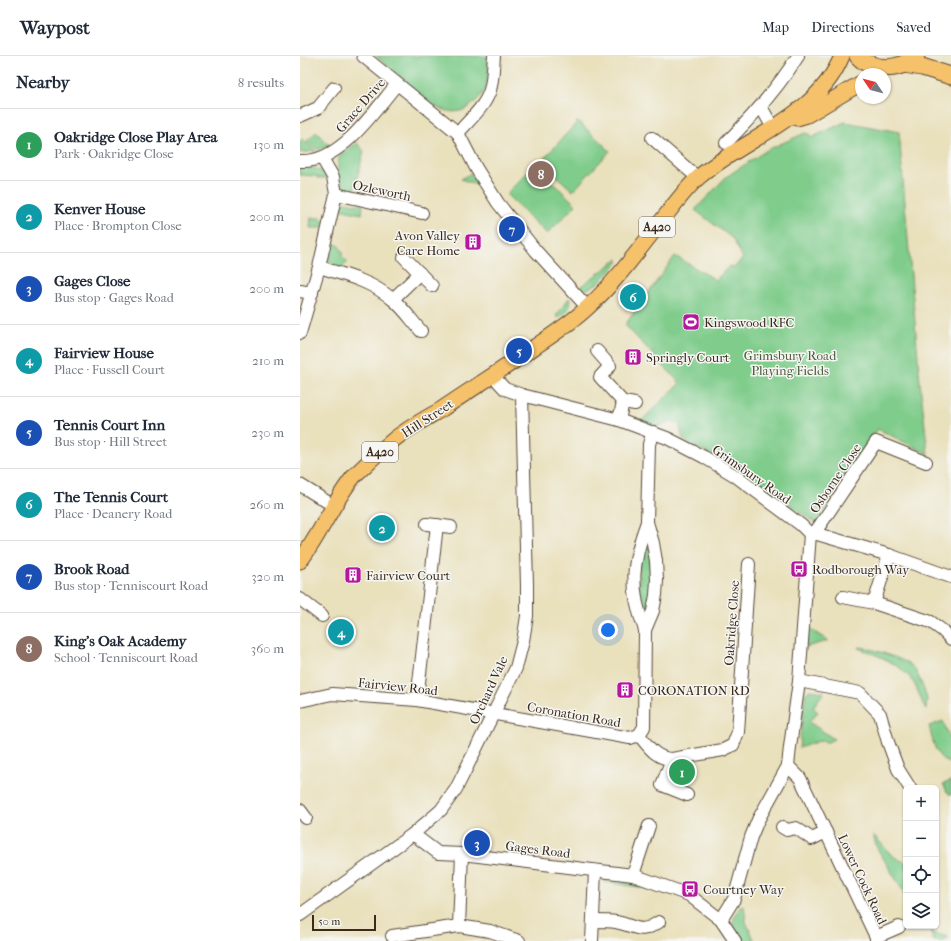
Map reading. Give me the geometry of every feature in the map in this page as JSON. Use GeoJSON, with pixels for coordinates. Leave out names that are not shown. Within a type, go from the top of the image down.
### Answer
{"type":"FeatureCollection","features":[{"type":"Feature","properties":{"kind":"highway"},"geometry":{"type":"LineString","coordinates":[[858,56],[872,65],[884,68],[905,62],[951,76]]}},
{"type":"Feature","properties":{"kind":"main road","name":"A420"},"geometry":{"type":"LineString","coordinates":[[588,308],[608,287],[674,205],[698,178],[713,166],[800,109],[824,87],[834,73],[842,56]]}},
{"type":"Feature","properties":{"kind":"main road"},"geometry":{"type":"LineString","coordinates":[[891,68],[905,62]]}},
{"type":"Feature","properties":{"kind":"main road","name":"A420"},"geometry":{"type":"LineString","coordinates":[[773,128],[807,114],[855,86]]}},
{"type":"Feature","properties":{"kind":"main road","name":"Hill Street"},"geometry":{"type":"LineString","coordinates":[[300,561],[308,551],[334,506],[355,476],[392,440],[493,376],[562,329],[588,308]]}},
{"type":"Feature","properties":{"kind":"street"},"geometry":{"type":"LineString","coordinates":[[363,56],[458,133],[476,168],[498,203],[536,251],[588,308]]}},
{"type":"Feature","properties":{"kind":"street"},"geometry":{"type":"LineString","coordinates":[[458,133],[488,97],[492,84],[494,56]]}},
{"type":"Feature","properties":{"kind":"street"},"geometry":{"type":"LineString","coordinates":[[726,143],[760,108],[790,69],[798,56]]}},
{"type":"Feature","properties":{"kind":"street","name":"Grace Drive"},"geometry":{"type":"LineString","coordinates":[[300,161],[309,162],[322,158],[342,146],[397,84]]}},
{"type":"Feature","properties":{"kind":"street"},"geometry":{"type":"LineString","coordinates":[[300,116],[318,108],[334,88]]}},
{"type":"Feature","properties":{"kind":"street"},"geometry":{"type":"LineString","coordinates":[[760,108],[773,128]]}},
{"type":"Feature","properties":{"kind":"street"},"geometry":{"type":"LineString","coordinates":[[652,138],[698,178]]}},
{"type":"Feature","properties":{"kind":"street"},"geometry":{"type":"LineString","coordinates":[[300,333],[306,292],[319,267],[336,194],[334,177],[322,158]]}},
{"type":"Feature","properties":{"kind":"street","name":"Ozleworth"},"geometry":{"type":"LineString","coordinates":[[336,194],[422,213]]}},
{"type":"Feature","properties":{"kind":"street"},"geometry":{"type":"LineString","coordinates":[[404,257],[432,286]]}},
{"type":"Feature","properties":{"kind":"street"},"geometry":{"type":"LineString","coordinates":[[319,267],[356,278],[377,288],[393,299],[421,331]]}},
{"type":"Feature","properties":{"kind":"street"},"geometry":{"type":"LineString","coordinates":[[393,299],[420,273]]}},
{"type":"Feature","properties":{"kind":"street"},"geometry":{"type":"LineString","coordinates":[[597,350],[610,366],[600,376],[623,402],[636,404]]}},
{"type":"Feature","properties":{"kind":"street","name":"Grimsbury Road"},"geometry":{"type":"LineString","coordinates":[[493,376],[505,389],[522,395],[619,420],[653,432],[704,457],[734,475],[812,534],[889,555],[951,577]]}},
{"type":"Feature","properties":{"kind":"street","name":"Orchard Vale"},"geometry":{"type":"LineString","coordinates":[[300,915],[414,834],[441,810],[456,788],[516,668],[523,641],[527,616],[528,585],[522,395]]}},
{"type":"Feature","properties":{"kind":"street"},"geometry":{"type":"LineString","coordinates":[[619,420],[623,402]]}},
{"type":"Feature","properties":{"kind":"street"},"geometry":{"type":"LineString","coordinates":[[645,630],[653,611],[657,580],[653,543],[647,522],[649,444],[653,432]]}},
{"type":"Feature","properties":{"kind":"street","name":"Osborne Close"},"geometry":{"type":"LineString","coordinates":[[812,534],[876,442],[926,462]]}},
{"type":"Feature","properties":{"kind":"street"},"geometry":{"type":"LineString","coordinates":[[300,485],[334,506]]}},
{"type":"Feature","properties":{"kind":"street"},"geometry":{"type":"LineString","coordinates":[[639,735],[644,727],[645,630],[638,611],[634,580],[635,563],[639,544],[647,522]]}},
{"type":"Feature","properties":{"kind":"street"},"geometry":{"type":"LineString","coordinates":[[417,700],[432,525],[451,527]]}},
{"type":"Feature","properties":{"kind":"street"},"geometry":{"type":"LineString","coordinates":[[721,920],[734,899],[751,837],[758,820],[788,766],[799,681],[812,534]]}},
{"type":"Feature","properties":{"kind":"street"},"geometry":{"type":"LineString","coordinates":[[874,604],[889,555]]}},
{"type":"Feature","properties":{"kind":"street","name":"Oakridge Close"},"geometry":{"type":"LineString","coordinates":[[639,735],[657,756],[665,759],[723,750],[733,745],[738,732],[749,564]]}},
{"type":"Feature","properties":{"kind":"street"},"geometry":{"type":"LineString","coordinates":[[843,597],[874,604],[930,622],[951,639]]}},
{"type":"Feature","properties":{"kind":"street"},"geometry":{"type":"LineString","coordinates":[[300,599],[322,616]]}},
{"type":"Feature","properties":{"kind":"street"},"geometry":{"type":"LineString","coordinates":[[799,681],[860,693],[880,714],[898,769],[908,785]]}},
{"type":"Feature","properties":{"kind":"street","name":"Fairview Road"},"geometry":{"type":"LineString","coordinates":[[300,701],[332,694],[417,700],[493,714]]}},
{"type":"Feature","properties":{"kind":"street","name":"Coronation Road"},"geometry":{"type":"LineString","coordinates":[[493,714],[630,738],[639,735]]}},
{"type":"Feature","properties":{"kind":"street"},"geometry":{"type":"LineString","coordinates":[[672,759],[662,785],[687,795]]}},
{"type":"Feature","properties":{"kind":"street","name":"Lower Cock Road"},"geometry":{"type":"LineString","coordinates":[[788,766],[800,778],[876,939],[899,927]]}},
{"type":"Feature","properties":{"kind":"street"},"geometry":{"type":"LineString","coordinates":[[633,875],[648,826]]}},
{"type":"Feature","properties":{"kind":"street","name":"Lower Cock Road"},"geometry":{"type":"LineString","coordinates":[[782,827],[787,830],[796,828],[812,839],[826,832]]}},
{"type":"Feature","properties":{"kind":"street","name":"Gages Road"},"geometry":{"type":"LineString","coordinates":[[414,834],[438,853],[462,854],[633,875],[689,895],[721,920],[736,941]]}},
{"type":"Feature","properties":{"kind":"street"},"geometry":{"type":"LineString","coordinates":[[459,926],[462,854]]}},
{"type":"Feature","properties":{"kind":"street"},"geometry":{"type":"LineString","coordinates":[[592,941],[595,870]]}},
{"type":"Feature","properties":{"kind":"street"},"geometry":{"type":"LineString","coordinates":[[593,921],[616,922],[638,928],[654,930]]}},
{"type":"Feature","properties":{"kind":"street"},"geometry":{"type":"LineString","coordinates":[[392,936],[459,926],[490,931],[519,941]]}},
{"type":"Feature","properties":{"kind":"green space"},"geometry":{"type":"Polygon","coordinates":[[[376,56],[488,56],[487,83],[483,93],[470,106],[455,112],[444,110],[433,105],[376,56]]]}},
{"type":"Feature","properties":{"kind":"green space"},"geometry":{"type":"Polygon","coordinates":[[[578,121],[610,151],[573,191],[541,162],[578,121]]]}},
{"type":"Feature","properties":{"kind":"green space","name":"Grimsbury Road Playing Fields"},"geometry":{"type":"Polygon","coordinates":[[[845,122],[899,132],[920,382],[928,454],[878,429],[846,474],[817,524],[736,468],[683,440],[679,424],[670,421],[657,427],[641,421],[680,383],[625,325],[675,256],[716,280],[729,266],[734,267],[743,258],[732,238],[695,210],[726,177],[767,150],[805,133],[809,134],[811,138],[845,122]]]}},
{"type":"Feature","properties":{"kind":"green space"},"geometry":{"type":"Polygon","coordinates":[[[316,132],[329,145],[318,150],[307,141],[316,132]]]}},
{"type":"Feature","properties":{"kind":"green space"},"geometry":{"type":"Polygon","coordinates":[[[302,139],[316,151],[300,153],[300,142],[302,139]]]}},
{"type":"Feature","properties":{"kind":"green space"},"geometry":{"type":"Polygon","coordinates":[[[357,143],[364,151],[353,194],[344,188],[341,183],[338,172],[338,160],[340,155],[357,143]]]}},
{"type":"Feature","properties":{"kind":"green space"},"geometry":{"type":"Polygon","coordinates":[[[535,165],[576,205],[547,234],[506,194],[535,165]]]}},
{"type":"Feature","properties":{"kind":"green space"},"geometry":{"type":"Polygon","coordinates":[[[310,166],[323,172],[327,178],[300,175],[300,167],[310,166]]]}},
{"type":"Feature","properties":{"kind":"green space"},"geometry":{"type":"Polygon","coordinates":[[[471,173],[479,186],[461,179],[471,173]]]}},
{"type":"Feature","properties":{"kind":"green space"},"geometry":{"type":"Polygon","coordinates":[[[345,202],[363,205],[362,214],[339,209],[341,204],[345,202]]]}},
{"type":"Feature","properties":{"kind":"green space"},"geometry":{"type":"Polygon","coordinates":[[[311,218],[322,218],[324,220],[322,228],[310,228],[311,218]]]}},
{"type":"Feature","properties":{"kind":"green space"},"geometry":{"type":"Polygon","coordinates":[[[331,241],[339,246],[343,253],[341,255],[348,262],[340,270],[332,264],[328,258],[331,241]]]}},
{"type":"Feature","properties":{"kind":"green space"},"geometry":{"type":"Polygon","coordinates":[[[618,259],[618,263],[594,286],[588,289],[577,289],[618,259]]]}},
{"type":"Feature","properties":{"kind":"green space"},"geometry":{"type":"Polygon","coordinates":[[[569,298],[570,304],[568,310],[559,318],[556,316],[569,298]]]}},
{"type":"Feature","properties":{"kind":"green space"},"geometry":{"type":"Polygon","coordinates":[[[645,543],[647,543],[650,548],[652,599],[647,612],[645,612],[639,595],[639,564],[645,543]]]}},
{"type":"Feature","properties":{"kind":"green space"},"geometry":{"type":"Polygon","coordinates":[[[808,628],[827,640],[827,641],[806,647],[808,628]]]}},
{"type":"Feature","properties":{"kind":"green space"},"geometry":{"type":"Polygon","coordinates":[[[860,647],[905,661],[914,668],[922,684],[927,700],[926,709],[915,685],[904,671],[874,654],[858,648],[860,647]]]}},
{"type":"Feature","properties":{"kind":"green space"},"geometry":{"type":"Polygon","coordinates":[[[810,690],[824,692],[813,707],[818,712],[809,722],[834,739],[828,742],[819,741],[799,748],[805,694],[810,690]]]}},
{"type":"Feature","properties":{"kind":"green space"},"geometry":{"type":"Polygon","coordinates":[[[943,721],[951,742],[951,763],[941,758],[938,754],[929,726],[943,721]]]}},
{"type":"Feature","properties":{"kind":"green space"},"geometry":{"type":"Polygon","coordinates":[[[696,760],[685,789],[673,785],[671,779],[675,764],[696,760]]]}},
{"type":"Feature","properties":{"kind":"green space"},"geometry":{"type":"Polygon","coordinates":[[[951,781],[951,795],[947,792],[943,784],[951,781]]]}},
{"type":"Feature","properties":{"kind":"green space"},"geometry":{"type":"Polygon","coordinates":[[[873,835],[891,854],[903,861],[903,891],[877,848],[873,835]]]}},
{"type":"Feature","properties":{"kind":"green space"},"geometry":{"type":"Polygon","coordinates":[[[613,878],[636,881],[665,891],[604,882],[613,878]]]}},
{"type":"Feature","properties":{"kind":"green space"},"geometry":{"type":"Polygon","coordinates":[[[744,905],[746,922],[755,941],[745,941],[733,925],[733,921],[739,909],[744,905]]]}},
{"type":"Feature","properties":{"kind":"green space"},"geometry":{"type":"Polygon","coordinates":[[[930,932],[948,937],[945,941],[934,941],[930,932]]]}},
{"type":"Feature","properties":{"kind":"place","name":"King's Oak Academy"},"geometry":{"type":"Point","coordinates":[541,174]}},
{"type":"Feature","properties":{"kind":"place","name":"Brook Road"},"geometry":{"type":"Point","coordinates":[512,229]}},
{"type":"Feature","properties":{"kind":"place","name":"Avon Valley Care Home"},"geometry":{"type":"Point","coordinates":[473,242]}},
{"type":"Feature","properties":{"kind":"place","name":"The Tennis Court"},"geometry":{"type":"Point","coordinates":[633,297]}},
{"type":"Feature","properties":{"kind":"place","name":"Kingswood RFC"},"geometry":{"type":"Point","coordinates":[691,322]}},
{"type":"Feature","properties":{"kind":"place","name":"Tennis Court Inn"},"geometry":{"type":"Point","coordinates":[519,351]}},
{"type":"Feature","properties":{"kind":"place","name":"Springly Court"},"geometry":{"type":"Point","coordinates":[633,357]}},
{"type":"Feature","properties":{"kind":"place","name":"Kenver House"},"geometry":{"type":"Point","coordinates":[382,528]}},
{"type":"Feature","properties":{"kind":"place","name":"Rodborough Way"},"geometry":{"type":"Point","coordinates":[799,569]}},
{"type":"Feature","properties":{"kind":"place","name":"Fairview Court"},"geometry":{"type":"Point","coordinates":[353,575]}},
{"type":"Feature","properties":{"kind":"place","name":"Fairview House"},"geometry":{"type":"Point","coordinates":[341,632]}},
{"type":"Feature","properties":{"kind":"place","name":"CORONATION RD"},"geometry":{"type":"Point","coordinates":[625,690]}},
{"type":"Feature","properties":{"kind":"place","name":"Oakridge Close Play Area"},"geometry":{"type":"Point","coordinates":[682,772]}},
{"type":"Feature","properties":{"kind":"place","name":"Gages Close"},"geometry":{"type":"Point","coordinates":[477,843]}},
{"type":"Feature","properties":{"kind":"place","name":"Courtney Way"},"geometry":{"type":"Point","coordinates":[690,889]}}]}
